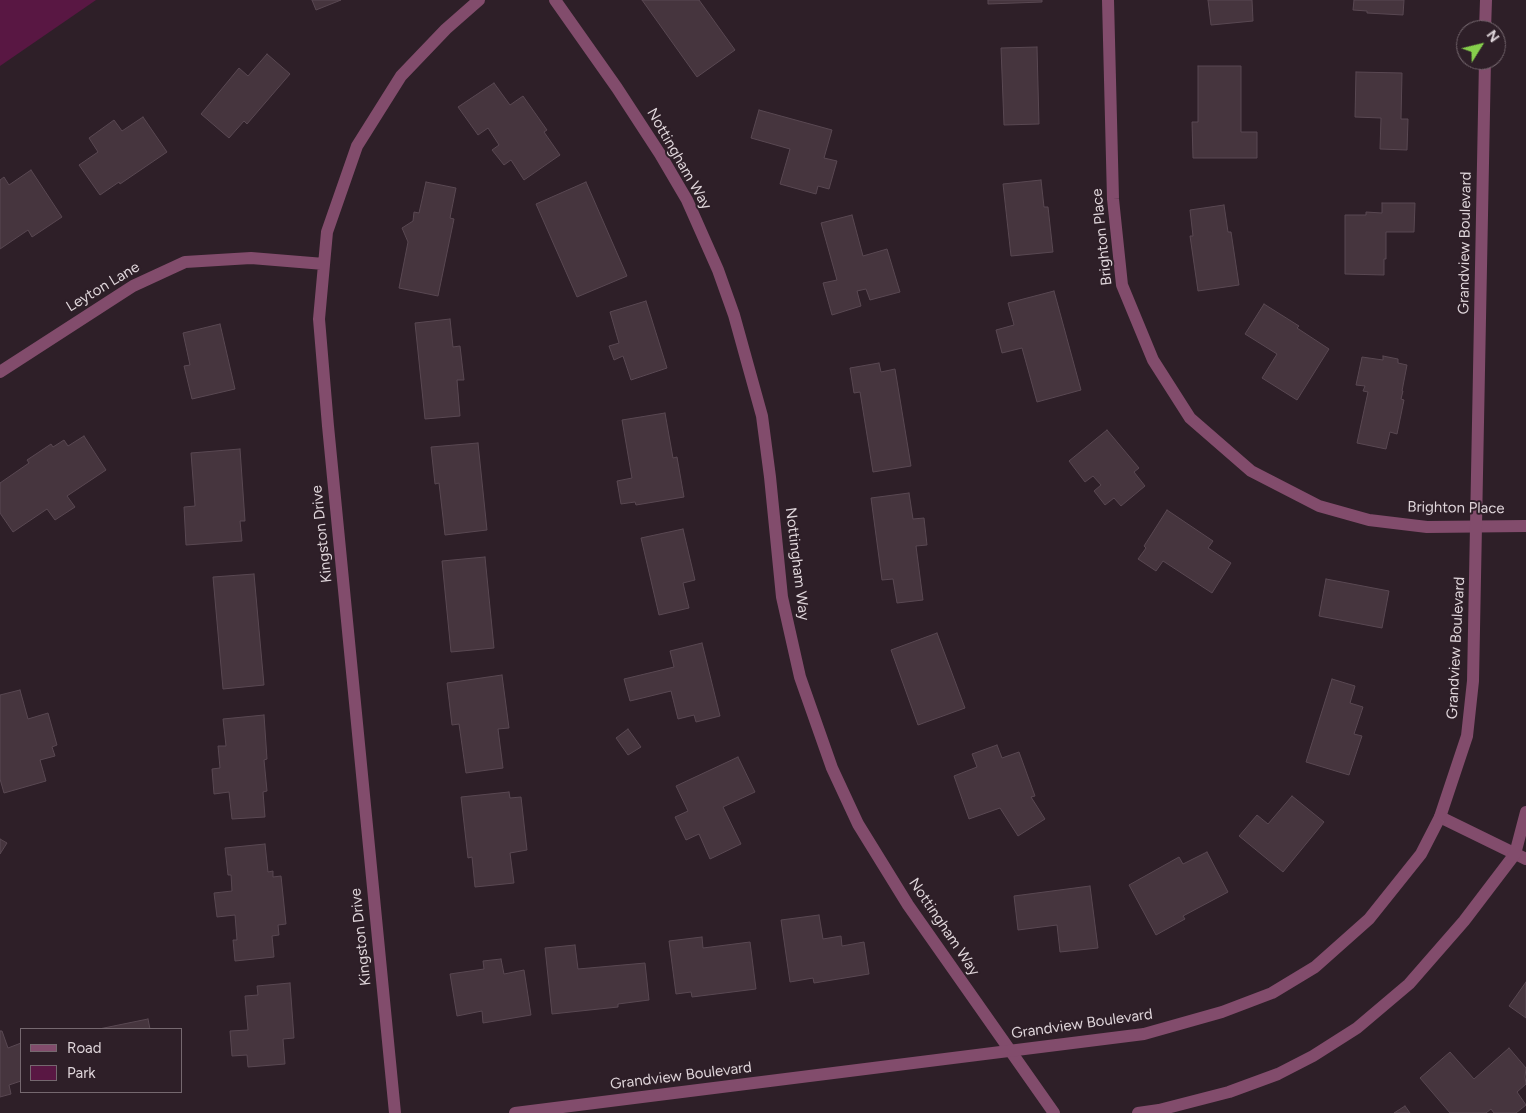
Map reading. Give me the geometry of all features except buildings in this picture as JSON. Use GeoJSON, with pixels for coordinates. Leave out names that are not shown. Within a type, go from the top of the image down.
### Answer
{"type":"FeatureCollection","features":[{"type":"Feature","properties":{"kind":"street","name":"Kingston Drive"},"geometry":{"type":"LineString","coordinates":[[395,1113],[319,319],[328,232],[357,146],[401,76],[446,29],[479,0]]}},
{"type":"Feature","properties":{"kind":"street","name":"Nottingham Way"},"geometry":{"type":"LineString","coordinates":[[555,0],[617,88],[660,154],[687,200],[718,270],[734,315],[762,416],[782,597],[800,677],[832,768],[858,824],[908,905],[1054,1113]]}},
{"type":"Feature","properties":{"kind":"street","name":"Brighton Place"},"geometry":{"type":"LineString","coordinates":[[1108,0],[1113,199],[1122,285],[1153,360],[1190,418],[1251,471],[1319,506],[1369,520],[1427,526],[1526,526]]}},
{"type":"Feature","properties":{"kind":"street"},"geometry":{"type":"LineString","coordinates":[[1485,20],[1486,0]]}},
{"type":"Feature","properties":{"kind":"street","name":"Grandview Boulevard"},"geometry":{"type":"LineString","coordinates":[[515,1113],[1144,1034],[1222,1012],[1272,993],[1315,966],[1369,919],[1421,854],[1440,817],[1467,736],[1473,681],[1485,70]]}},
{"type":"Feature","properties":{"kind":"street","name":"Leyton Lane"},"geometry":{"type":"LineString","coordinates":[[0,372],[133,286],[185,262],[251,258],[324,264]]}},
{"type":"Feature","properties":{"kind":"street"},"geometry":{"type":"LineString","coordinates":[[1138,1113],[1159,1110],[1230,1092],[1278,1074],[1313,1056],[1357,1028],[1409,984],[1521,856],[1526,812]]}},
{"type":"Feature","properties":{"kind":"street"},"geometry":{"type":"LineString","coordinates":[[1440,817],[1521,856]]}},
{"type":"Feature","properties":{"kind":"green space"},"geometry":{"type":"Polygon","coordinates":[[[0,0],[96,0],[0,66],[0,0]]]}}]}
